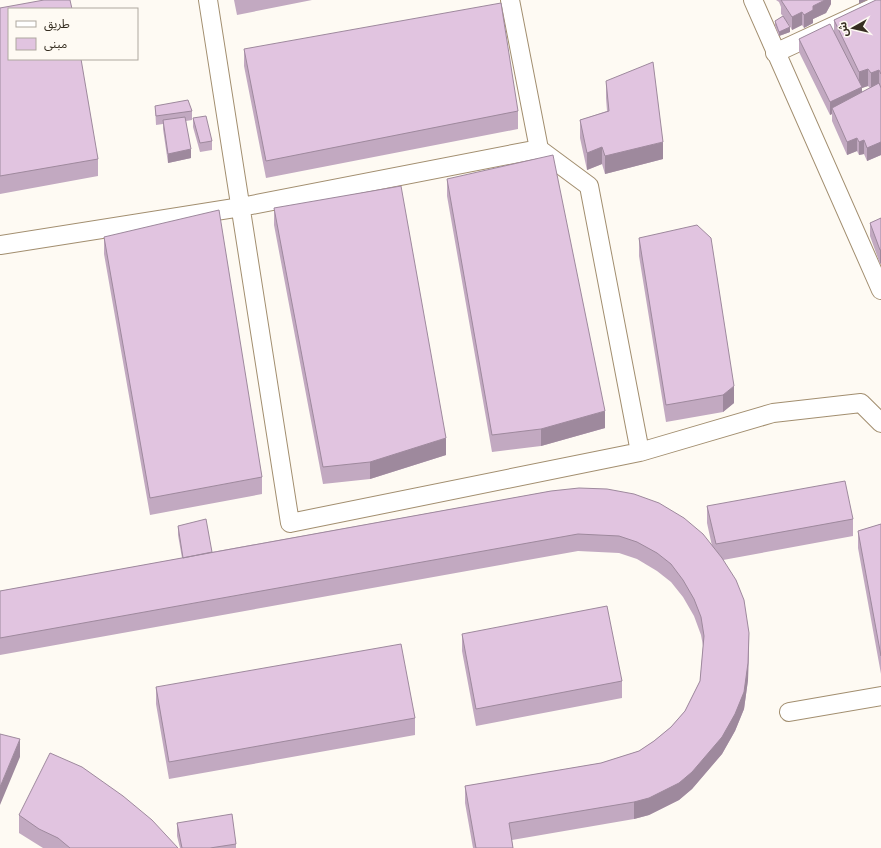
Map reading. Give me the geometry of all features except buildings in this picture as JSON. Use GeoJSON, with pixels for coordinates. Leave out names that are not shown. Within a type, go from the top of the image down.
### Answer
{"type":"FeatureCollection","features":[{"type":"Feature","properties":{"kind":"street"},"geometry":{"type":"LineString","coordinates":[[208,0],[290,523],[640,452],[773,413],[861,403],[881,423]]}},
{"type":"Feature","properties":{"kind":"street"},"geometry":{"type":"LineString","coordinates":[[510,0],[539,149],[589,186],[640,452]]}},
{"type":"Feature","properties":{"kind":"street"},"geometry":{"type":"LineString","coordinates":[[752,0],[881,290]]}},
{"type":"Feature","properties":{"kind":"street"},"geometry":{"type":"LineString","coordinates":[[775,53],[881,4]]}},
{"type":"Feature","properties":{"kind":"street"},"geometry":{"type":"LineString","coordinates":[[0,245],[241,206],[539,149]]}},
{"type":"Feature","properties":{"kind":"street"},"geometry":{"type":"LineString","coordinates":[[790,712],[881,696]]}}]}
